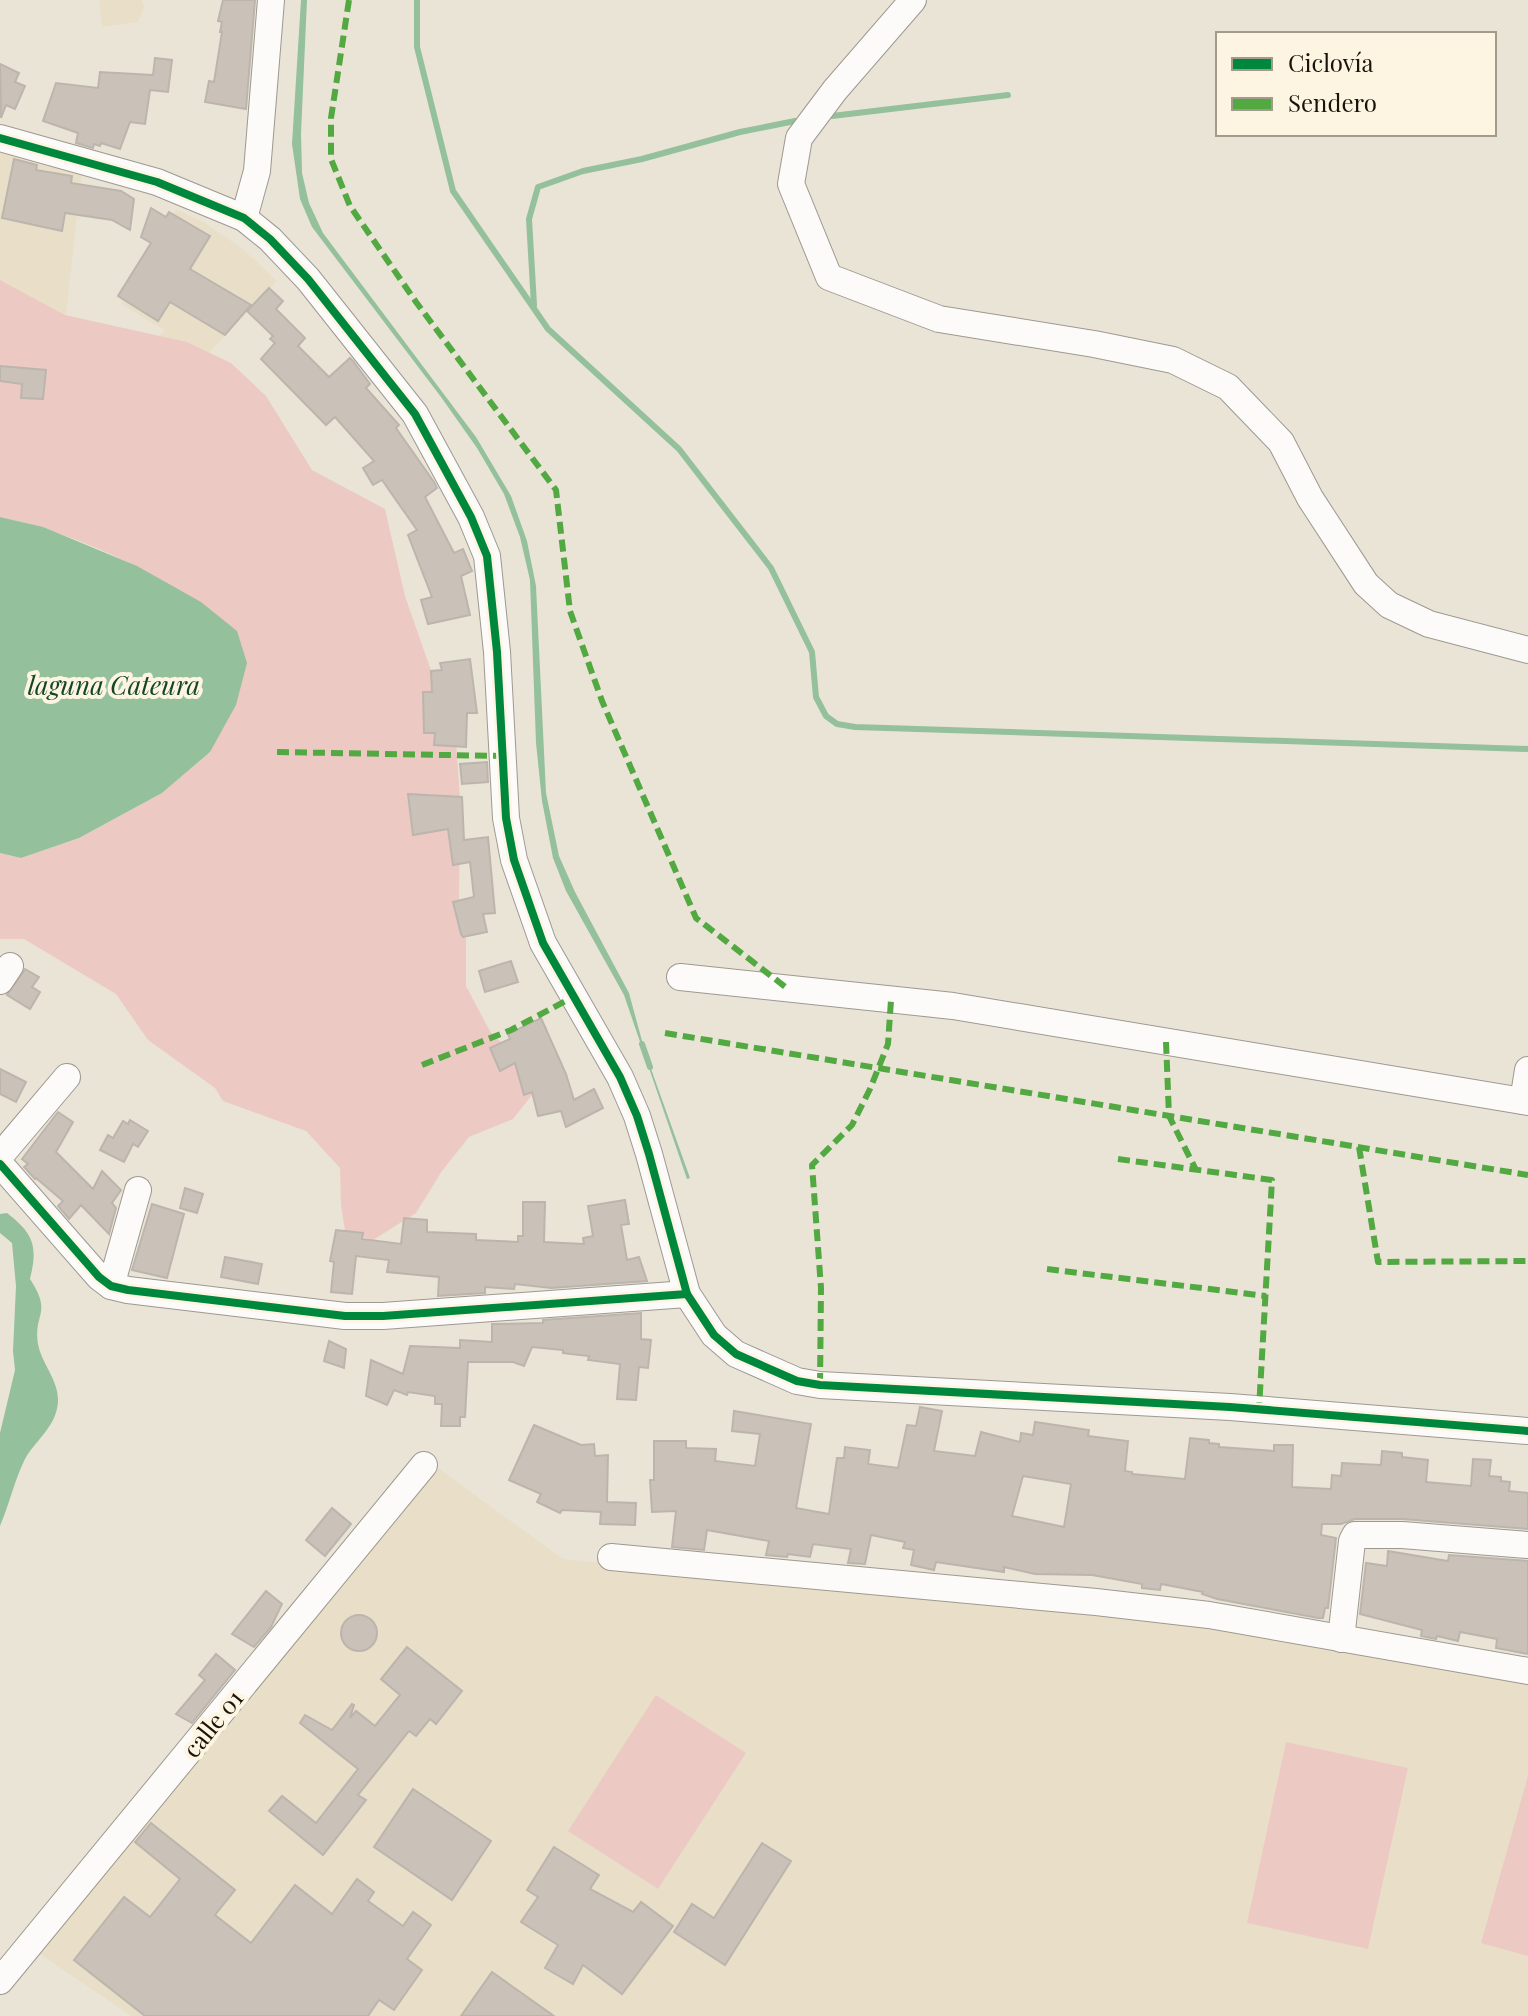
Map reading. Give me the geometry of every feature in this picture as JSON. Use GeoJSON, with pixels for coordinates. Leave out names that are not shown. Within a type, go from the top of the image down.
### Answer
{"type":"FeatureCollection","features":[{"type":"Feature","properties":{"kind":"street"},"geometry":{"type":"LineString","coordinates":[[244,218],[257,171],[271,0]]}},
{"type":"Feature","properties":{"kind":"street"},"geometry":{"type":"LineString","coordinates":[[913,0],[835,90],[799,138],[791,184],[829,277],[939,319],[1173,360],[1228,387],[1281,442],[1310,498],[1366,584],[1389,605],[1429,624],[1528,650]]}},
{"type":"Feature","properties":{"kind":"street"},"geometry":{"type":"LineString","coordinates":[[0,138],[157,182],[244,218],[270,239],[308,279],[415,414],[471,517],[487,556],[497,652],[506,818],[514,860],[543,943],[620,1077],[637,1116],[687,1294],[714,1335],[736,1354],[787,1377],[820,1385],[1230,1407],[1528,1431]]}},
{"type":"Feature","properties":{"kind":"street"},"geometry":{"type":"LineString","coordinates":[[680,977],[953,1006],[1525,1102],[1528,1070]]}},
{"type":"Feature","properties":{"kind":"street"},"geometry":{"type":"LineString","coordinates":[[0,1156],[67,1077]]}},
{"type":"Feature","properties":{"kind":"street"},"geometry":{"type":"LineString","coordinates":[[0,1164],[99,1277],[111,1286],[358,1316],[687,1294]]}},
{"type":"Feature","properties":{"kind":"street"},"geometry":{"type":"LineString","coordinates":[[111,1286],[138,1190]]}},
{"type":"Feature","properties":{"kind":"street","name":"calle 01"},"geometry":{"type":"LineString","coordinates":[[0,1981],[424,1465]]}},
{"type":"Feature","properties":{"kind":"street"},"geometry":{"type":"LineString","coordinates":[[1341,1639],[1355,1535],[1402,1535],[1528,1545]]}},
{"type":"Feature","properties":{"kind":"street"},"geometry":{"type":"LineString","coordinates":[[611,1557],[1209,1615],[1528,1671]]}},
{"type":"Feature","properties":{"kind":"shaded area"},"geometry":{"type":"Polygon","coordinates":[[[99,0],[142,0],[144,7],[138,22],[102,27],[99,0]]]}},
{"type":"Feature","properties":{"kind":"shaded area"},"geometry":{"type":"Polygon","coordinates":[[[18,152],[82,170],[58,390],[0,426],[0,153],[18,152]]]}},
{"type":"Feature","properties":{"kind":"shaded area"},"geometry":{"type":"Polygon","coordinates":[[[176,209],[205,223],[244,250],[277,281],[177,386],[145,359],[164,330],[121,304],[176,209]]]}},
{"type":"Feature","properties":{"kind":"shaded area"},"geometry":{"type":"Polygon","coordinates":[[[0,280],[65,315],[187,342],[231,363],[266,396],[312,470],[385,509],[405,596],[456,742],[460,799],[459,898],[466,940],[466,986],[491,1033],[531,1069],[532,1095],[513,1119],[469,1137],[442,1171],[416,1213],[373,1240],[345,1231],[340,1168],[306,1131],[223,1101],[215,1088],[148,1040],[116,994],[24,939],[0,939],[0,853],[21,858],[79,838],[162,793],[210,752],[237,631],[183,593],[125,561],[64,535],[0,517],[0,280]]]}},
{"type":"Feature","properties":{"kind":"shaded area"},"geometry":{"type":"Polygon","coordinates":[[[434,1465],[563,1559],[1223,1622],[1528,1681],[1528,2016],[131,2016],[34,1950],[434,1465]]]}},
{"type":"Feature","properties":{"kind":"shaded area"},"geometry":{"type":"Polygon","coordinates":[[[656,1695],[746,1753],[658,1889],[568,1831],[656,1695]]]}},
{"type":"Feature","properties":{"kind":"shaded area"},"geometry":{"type":"Polygon","coordinates":[[[1286,1742],[1408,1768],[1368,1949],[1247,1923],[1286,1742]]]}},
{"type":"Feature","properties":{"kind":"shaded area"},"geometry":{"type":"Polygon","coordinates":[[[1528,1776],[1528,1956],[1481,1943],[1528,1776]]]}},
{"type":"Feature","properties":{"kind":"water"},"geometry":{"type":"Polygon","coordinates":[[[301,0],[307,0],[301,133],[302,173],[309,203],[323,233],[476,437],[511,496],[527,541],[536,586],[546,793],[559,856],[629,993],[645,1052],[690,1178],[687,1179],[624,995],[566,891],[553,858],[542,801],[536,743],[530,580],[520,537],[504,494],[477,448],[441,397],[312,227],[300,199],[292,144],[301,0]]]}},
{"type":"Feature","properties":{"kind":"water","name":"laguna Cateura"},"geometry":{"type":"Polygon","coordinates":[[[0,517],[43,527],[137,566],[201,602],[237,631],[247,663],[236,705],[210,752],[162,793],[79,838],[21,858],[0,853],[0,517]]]}},
{"type":"Feature","properties":{"kind":"water"},"geometry":{"type":"Polygon","coordinates":[[[7,1213],[32,1242],[34,1258],[30,1279],[41,1307],[38,1344],[56,1387],[58,1402],[49,1427],[24,1461],[0,1526],[0,1433],[15,1370],[16,1286],[12,1243],[0,1233],[0,1214],[7,1213]]]}},
{"type":"Feature","properties":{"kind":"building"},"geometry":{"type":"Polygon","coordinates":[[[223,0],[255,0],[246,109],[205,102],[209,81],[214,82],[222,32],[222,22],[218,21],[223,0]]]}},
{"type":"Feature","properties":{"kind":"building"},"geometry":{"type":"Polygon","coordinates":[[[155,58],[172,60],[168,92],[150,90],[145,124],[130,122],[120,149],[101,143],[100,146],[94,144],[93,148],[76,143],[78,133],[43,121],[56,83],[98,88],[100,72],[153,75],[155,58]]]}},
{"type":"Feature","properties":{"kind":"building"},"geometry":{"type":"Polygon","coordinates":[[[0,64],[19,73],[15,82],[25,86],[15,109],[6,105],[1,118],[0,64]]]}},
{"type":"Feature","properties":{"kind":"building"},"geometry":{"type":"Polygon","coordinates":[[[14,159],[37,165],[36,170],[72,176],[71,183],[121,191],[134,199],[130,230],[112,220],[65,213],[62,231],[2,218],[14,159]]]}},
{"type":"Feature","properties":{"kind":"building"},"geometry":{"type":"Polygon","coordinates":[[[151,208],[166,217],[169,212],[210,236],[190,269],[251,305],[225,335],[170,302],[158,321],[118,296],[151,243],[141,237],[151,208]]]}},
{"type":"Feature","properties":{"kind":"building"},"geometry":{"type":"Polygon","coordinates":[[[269,288],[283,301],[276,309],[305,338],[298,346],[329,377],[350,358],[370,384],[366,388],[399,425],[396,428],[437,488],[425,497],[454,553],[463,549],[472,571],[461,576],[470,615],[428,624],[421,600],[432,597],[408,535],[417,530],[382,480],[373,485],[363,468],[374,461],[335,417],[326,425],[261,359],[275,343],[270,339],[273,336],[247,311],[269,288]]]}},
{"type":"Feature","properties":{"kind":"building"},"geometry":{"type":"Polygon","coordinates":[[[0,366],[46,370],[43,399],[21,398],[22,384],[0,381],[0,366]]]}},
{"type":"Feature","properties":{"kind":"building"},"geometry":{"type":"Polygon","coordinates":[[[470,659],[477,713],[467,713],[466,747],[434,745],[435,733],[424,733],[423,692],[432,692],[431,671],[442,670],[440,663],[470,659]]]}},
{"type":"Feature","properties":{"kind":"building"},"geometry":{"type":"Polygon","coordinates":[[[487,762],[488,782],[462,784],[460,764],[487,762]]]}},
{"type":"Feature","properties":{"kind":"building"},"geometry":{"type":"Polygon","coordinates":[[[408,794],[462,797],[464,840],[488,837],[495,913],[483,914],[487,932],[463,937],[461,934],[453,902],[474,897],[470,862],[453,865],[448,829],[413,835],[408,794]]]}},
{"type":"Feature","properties":{"kind":"building"},"geometry":{"type":"Polygon","coordinates":[[[511,961],[518,982],[485,992],[479,971],[511,961]]]}},
{"type":"Feature","properties":{"kind":"building"},"geometry":{"type":"Polygon","coordinates":[[[25,969],[39,977],[32,987],[40,992],[30,1009],[7,995],[25,969]]]}},
{"type":"Feature","properties":{"kind":"building"},"geometry":{"type":"Polygon","coordinates":[[[541,1018],[574,1100],[594,1089],[603,1108],[566,1127],[561,1111],[538,1116],[532,1092],[524,1095],[515,1063],[500,1071],[490,1048],[510,1039],[508,1034],[541,1018]]]}},
{"type":"Feature","properties":{"kind":"building"},"geometry":{"type":"Polygon","coordinates":[[[0,1069],[26,1082],[16,1102],[0,1094],[0,1069]]]}},
{"type":"Feature","properties":{"kind":"building"},"geometry":{"type":"Polygon","coordinates":[[[58,1112],[73,1122],[56,1152],[93,1189],[102,1171],[121,1190],[112,1203],[116,1208],[109,1234],[81,1205],[69,1219],[58,1206],[63,1201],[24,1167],[28,1164],[22,1159],[58,1112]]]}},
{"type":"Feature","properties":{"kind":"building"},"geometry":{"type":"Polygon","coordinates":[[[130,1120],[148,1131],[138,1147],[133,1144],[124,1162],[100,1150],[108,1135],[113,1138],[123,1121],[128,1124],[130,1120]]]}},
{"type":"Feature","properties":{"kind":"building"},"geometry":{"type":"Polygon","coordinates":[[[185,1188],[203,1194],[197,1213],[180,1208],[185,1188]]]}},
{"type":"Feature","properties":{"kind":"building"},"geometry":{"type":"Polygon","coordinates":[[[625,1200],[629,1224],[621,1225],[627,1260],[639,1257],[647,1281],[551,1288],[515,1284],[514,1289],[485,1287],[485,1293],[438,1296],[439,1277],[387,1272],[389,1260],[356,1256],[352,1294],[331,1292],[334,1262],[330,1261],[336,1230],[363,1233],[362,1239],[401,1244],[404,1218],[427,1220],[427,1232],[476,1234],[476,1240],[518,1242],[518,1236],[523,1236],[523,1202],[545,1202],[544,1242],[584,1244],[583,1238],[593,1236],[588,1206],[625,1200]]]}},
{"type":"Feature","properties":{"kind":"building"},"geometry":{"type":"Polygon","coordinates":[[[152,1204],[184,1214],[167,1278],[132,1270],[152,1204]]]}},
{"type":"Feature","properties":{"kind":"building"},"geometry":{"type":"Polygon","coordinates":[[[225,1257],[262,1264],[258,1284],[221,1277],[225,1257]]]}},
{"type":"Feature","properties":{"kind":"building"},"geometry":{"type":"Polygon","coordinates":[[[641,1313],[641,1339],[651,1340],[648,1368],[639,1367],[636,1400],[617,1399],[620,1364],[588,1360],[589,1356],[563,1353],[563,1350],[532,1347],[524,1366],[513,1362],[468,1362],[465,1417],[460,1417],[460,1426],[441,1426],[442,1404],[435,1404],[435,1396],[408,1392],[407,1395],[394,1390],[387,1405],[366,1396],[371,1360],[403,1374],[410,1346],[460,1348],[460,1340],[492,1342],[492,1324],[543,1323],[543,1320],[641,1313]]]}},
{"type":"Feature","properties":{"kind":"building"},"geometry":{"type":"Polygon","coordinates":[[[329,1341],[346,1349],[344,1368],[324,1361],[329,1341]]]}},
{"type":"Feature","properties":{"kind":"building"},"geometry":{"type":"Polygon","coordinates":[[[920,1407],[942,1411],[934,1451],[975,1456],[981,1432],[1020,1442],[1021,1433],[1033,1435],[1035,1422],[1089,1430],[1088,1436],[1128,1441],[1125,1471],[1185,1479],[1190,1438],[1209,1440],[1209,1443],[1219,1444],[1219,1447],[1274,1451],[1274,1445],[1293,1445],[1292,1487],[1331,1489],[1332,1475],[1341,1476],[1342,1463],[1381,1465],[1382,1451],[1428,1460],[1426,1482],[1471,1486],[1473,1459],[1491,1460],[1489,1476],[1510,1482],[1509,1491],[1528,1493],[1528,1529],[1402,1519],[1355,1519],[1341,1524],[1322,1524],[1321,1535],[1336,1538],[1328,1608],[1325,1608],[1323,1618],[1318,1618],[1217,1599],[1203,1592],[1161,1584],[1160,1590],[1142,1588],[1142,1584],[1092,1575],[1035,1574],[1004,1567],[1004,1572],[936,1562],[934,1570],[911,1565],[914,1550],[903,1548],[905,1542],[871,1535],[865,1564],[848,1563],[851,1549],[813,1544],[810,1557],[766,1555],[769,1541],[707,1530],[704,1550],[672,1547],[676,1511],[652,1512],[650,1480],[654,1480],[654,1441],[686,1441],[686,1448],[716,1449],[715,1461],[755,1466],[760,1434],[732,1431],[734,1411],[811,1424],[796,1508],[829,1514],[837,1458],[844,1458],[845,1447],[870,1450],[868,1464],[898,1468],[907,1425],[916,1426],[920,1407]],[[1023,1476],[1012,1516],[1064,1527],[1071,1484],[1023,1476]]]}},
{"type":"Feature","properties":{"kind":"building"},"geometry":{"type":"Polygon","coordinates":[[[534,1425],[581,1445],[594,1444],[595,1456],[608,1455],[607,1502],[636,1503],[635,1525],[600,1524],[601,1512],[562,1510],[560,1513],[537,1502],[541,1494],[509,1480],[534,1425]]]}},
{"type":"Feature","properties":{"kind":"building"},"geometry":{"type":"Polygon","coordinates":[[[332,1508],[351,1524],[325,1556],[306,1540],[332,1508]]]}},
{"type":"Feature","properties":{"kind":"building"},"geometry":{"type":"Polygon","coordinates":[[[1388,1551],[1448,1561],[1449,1555],[1528,1561],[1528,1654],[1496,1648],[1497,1639],[1460,1632],[1458,1641],[1437,1636],[1436,1639],[1421,1636],[1422,1630],[1360,1614],[1366,1563],[1387,1566],[1388,1551]]]}},
{"type":"Feature","properties":{"kind":"building"},"geometry":{"type":"Polygon","coordinates":[[[266,1591],[282,1604],[271,1627],[254,1647],[232,1634],[266,1591]]]}},
{"type":"Feature","properties":{"kind":"building"},"geometry":{"type":"Polygon","coordinates":[[[359,1615],[372,1620],[377,1633],[372,1646],[359,1651],[346,1646],[341,1633],[346,1620],[359,1615]]]}},
{"type":"Feature","properties":{"kind":"building"},"geometry":{"type":"Polygon","coordinates":[[[407,1647],[462,1691],[436,1724],[430,1719],[416,1736],[409,1731],[358,1795],[366,1800],[323,1855],[269,1811],[282,1796],[316,1823],[358,1769],[300,1723],[305,1715],[332,1730],[352,1704],[350,1718],[356,1711],[375,1726],[400,1695],[381,1679],[407,1647]]]}},
{"type":"Feature","properties":{"kind":"building"},"geometry":{"type":"Polygon","coordinates":[[[216,1654],[235,1670],[192,1723],[176,1714],[205,1680],[199,1675],[216,1654]]]}},
{"type":"Feature","properties":{"kind":"building"},"geometry":{"type":"Polygon","coordinates":[[[413,1789],[491,1841],[452,1900],[374,1847],[413,1789]]]}},
{"type":"Feature","properties":{"kind":"building"},"geometry":{"type":"Polygon","coordinates":[[[151,1823],[235,1890],[215,1915],[251,1943],[295,1885],[332,1914],[357,1879],[374,1892],[368,1901],[403,1926],[413,1912],[431,1925],[407,1959],[422,1970],[394,2010],[379,2000],[368,2016],[145,2016],[74,1960],[124,1897],[150,1917],[180,1879],[135,1842],[151,1823]]]}},
{"type":"Feature","properties":{"kind":"building"},"geometry":{"type":"Polygon","coordinates":[[[762,1843],[791,1861],[725,1965],[674,1932],[692,1904],[714,1918],[762,1843]]]}},
{"type":"Feature","properties":{"kind":"building"},"geometry":{"type":"Polygon","coordinates":[[[554,1847],[599,1875],[590,1889],[633,1912],[641,1902],[673,1926],[622,1994],[583,1965],[573,1984],[545,1968],[558,1945],[521,1922],[538,1897],[527,1890],[554,1847]]]}},
{"type":"Feature","properties":{"kind":"building"},"geometry":{"type":"Polygon","coordinates":[[[492,1972],[554,2016],[461,2016],[492,1972]]]}},
{"type":"Feature","properties":{"kind":"waterway"},"geometry":{"type":"LineString","coordinates":[[417,0],[417,47],[453,191],[548,329],[679,449],[771,568],[812,652],[816,697],[826,716],[837,724],[1528,749]]}},
{"type":"Feature","properties":{"kind":"waterway"},"geometry":{"type":"LineString","coordinates":[[832,116],[1008,95]]}},
{"type":"Feature","properties":{"kind":"waterway"},"geometry":{"type":"LineString","coordinates":[[534,305],[529,219],[538,187],[583,171],[795,121]]}},
{"type":"Feature","properties":{"kind":"waterway"},"geometry":{"type":"LineString","coordinates":[[642,1044],[650,1067]]}},
{"type":"Feature","properties":{"kind":"marked path"},"geometry":{"type":"LineString","coordinates":[[349,0],[331,118],[331,159],[350,206],[416,302],[556,490],[570,611],[602,701],[696,918],[788,989]]}},
{"type":"Feature","properties":{"kind":"marked path"},"geometry":{"type":"LineString","coordinates":[[277,752],[502,756]]}},
{"type":"Feature","properties":{"kind":"marked path"},"geometry":{"type":"LineString","coordinates":[[422,1065],[511,1030],[573,997]]}},
{"type":"Feature","properties":{"kind":"marked path"},"geometry":{"type":"LineString","coordinates":[[820,1385],[821,1288],[812,1165],[852,1125],[870,1089],[888,1044],[891,1000]]}},
{"type":"Feature","properties":{"kind":"marked path"},"geometry":{"type":"LineString","coordinates":[[665,1033],[1528,1175]]}},
{"type":"Feature","properties":{"kind":"marked path"},"geometry":{"type":"LineString","coordinates":[[1166,1042],[1169,1116],[1196,1170]]}},
{"type":"Feature","properties":{"kind":"marked path"},"geometry":{"type":"LineString","coordinates":[[1359,1147],[1378,1262],[1528,1261]]}},
{"type":"Feature","properties":{"kind":"marked path"},"geometry":{"type":"LineString","coordinates":[[1118,1159],[1272,1180],[1259,1409]]}},
{"type":"Feature","properties":{"kind":"marked path"},"geometry":{"type":"LineString","coordinates":[[1047,1269],[1266,1296]]}},
{"type":"Feature","properties":{"kind":"cycle path"},"geometry":{"type":"LineString","coordinates":[[0,138],[157,182],[244,218],[270,239],[308,279],[415,414],[471,517],[487,556],[497,652],[506,818],[514,860],[543,943],[620,1077],[637,1116],[687,1294],[714,1335],[736,1354],[797,1381],[820,1385],[1230,1407],[1528,1431]]}},
{"type":"Feature","properties":{"kind":"cycle path"},"geometry":{"type":"LineString","coordinates":[[0,1164],[99,1277],[111,1286],[128,1290],[345,1316],[383,1316],[687,1294]]}}]}
